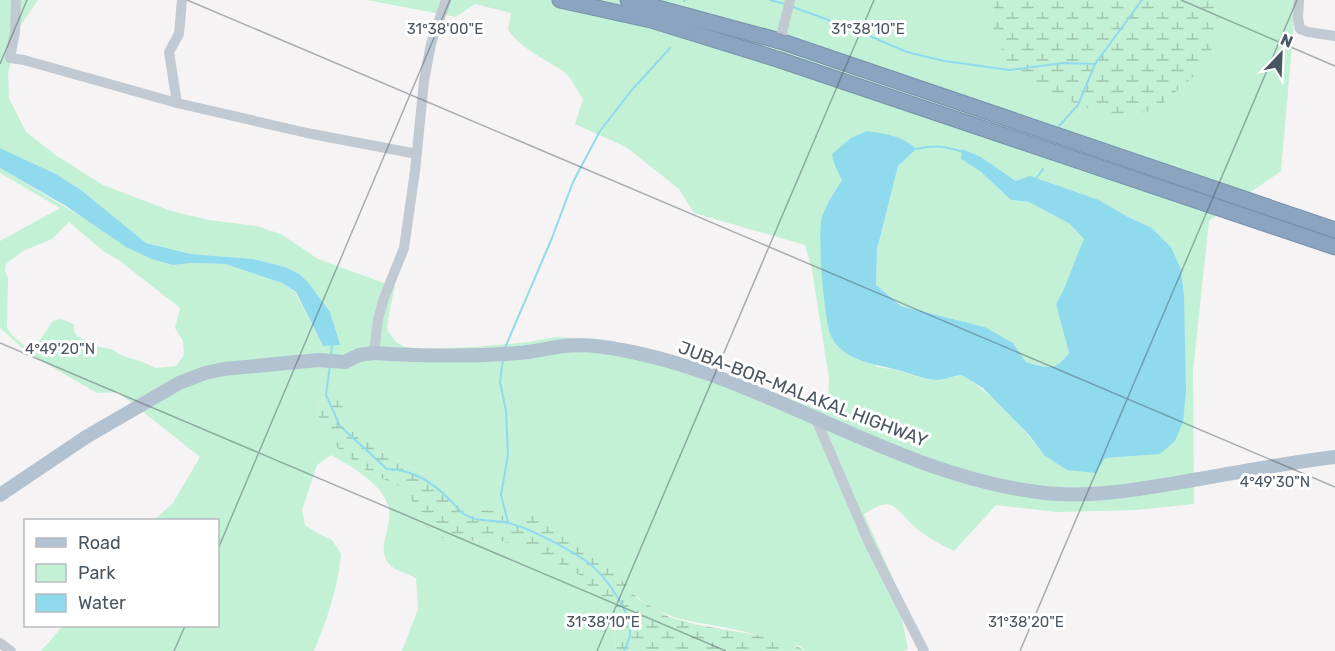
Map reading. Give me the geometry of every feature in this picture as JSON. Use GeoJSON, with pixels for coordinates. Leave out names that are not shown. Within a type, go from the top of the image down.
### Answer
{"type":"FeatureCollection","features":[{"type":"Feature","properties":{"kind":"highway"},"geometry":{"type":"LineString","coordinates":[[560,0],[651,20],[777,59],[1335,247]]}},
{"type":"Feature","properties":{"kind":"highway"},"geometry":{"type":"LineString","coordinates":[[628,0],[780,41],[1335,230]]}},
{"type":"Feature","properties":{"kind":"main road","name":"JUBA-BOR-MALAKAL HIGHWAY"},"geometry":{"type":"LineString","coordinates":[[0,495],[86,437],[179,383],[206,373],[224,369],[318,360],[345,362],[359,355],[374,353],[486,355],[583,345],[621,349],[694,369],[769,397],[880,446],[963,476],[992,484],[1047,493],[1100,494],[1133,490],[1335,457]]}},
{"type":"Feature","properties":{"kind":"street"},"geometry":{"type":"LineString","coordinates":[[16,0],[15,32],[5,58],[24,60],[177,103],[307,133],[417,154]]}},
{"type":"Feature","properties":{"kind":"street"},"geometry":{"type":"LineString","coordinates":[[177,103],[169,52],[179,34],[182,0]]}},
{"type":"Feature","properties":{"kind":"street"},"geometry":{"type":"LineString","coordinates":[[374,353],[378,319],[384,298],[404,248],[410,217],[430,44],[446,0]]}},
{"type":"Feature","properties":{"kind":"street"},"geometry":{"type":"LineString","coordinates":[[780,41],[790,0]]}},
{"type":"Feature","properties":{"kind":"street"},"geometry":{"type":"LineString","coordinates":[[1299,0],[1298,24],[1300,29],[1335,36]]}},
{"type":"Feature","properties":{"kind":"street"},"geometry":{"type":"LineString","coordinates":[[816,419],[869,543],[924,651]]}},
{"type":"Feature","properties":{"kind":"street"},"geometry":{"type":"LineString","coordinates":[[0,643],[11,651]]}},
{"type":"Feature","properties":{"kind":"green space"},"geometry":{"type":"Polygon","coordinates":[[[0,0],[38,0],[19,28],[8,73],[9,98],[26,132],[57,156],[103,185],[171,211],[209,220],[256,226],[281,234],[318,259],[395,287],[387,330],[396,342],[405,347],[424,349],[474,347],[556,337],[597,339],[705,367],[827,412],[829,379],[812,270],[805,245],[694,213],[679,189],[626,147],[575,124],[583,99],[567,75],[514,38],[508,30],[511,13],[475,4],[456,17],[367,0],[997,0],[989,18],[1219,23],[1213,0],[1296,0],[1281,171],[1209,221],[1193,371],[1194,504],[1136,510],[1056,512],[996,505],[954,551],[923,534],[893,506],[888,504],[874,508],[864,514],[895,583],[908,649],[904,651],[806,651],[800,646],[662,613],[639,599],[534,515],[477,509],[461,502],[440,483],[387,455],[318,397],[319,417],[326,429],[368,472],[406,489],[427,527],[451,541],[495,540],[513,544],[552,560],[579,575],[613,616],[616,651],[402,651],[418,609],[416,578],[394,568],[386,560],[384,546],[390,515],[380,491],[365,477],[331,455],[317,465],[302,510],[305,525],[332,540],[341,554],[331,603],[314,651],[41,651],[62,627],[219,627],[219,519],[155,519],[173,503],[200,457],[118,392],[97,393],[28,353],[0,328],[0,241],[60,208],[0,173],[0,168],[97,226],[173,265],[225,264],[282,283],[295,292],[323,346],[330,312],[308,282],[285,267],[253,259],[191,254],[146,243],[81,190],[56,174],[0,148],[0,0]],[[916,149],[842,180],[831,196],[822,219],[825,306],[877,367],[940,380],[961,375],[1006,411],[1044,455],[1105,458],[1129,455],[1184,341],[1184,295],[1181,269],[1171,247],[1152,228],[1099,200],[1030,177],[1017,181],[1000,170],[961,159],[981,172],[1011,200],[1029,202],[1070,224],[1084,239],[1056,304],[1069,353],[1055,366],[1040,366],[1026,362],[1013,343],[985,327],[901,306],[876,285],[877,251],[898,166],[916,149]],[[69,222],[52,239],[23,251],[6,264],[7,328],[27,348],[40,340],[53,321],[61,319],[74,324],[77,336],[96,346],[111,349],[155,368],[176,366],[184,355],[183,341],[175,328],[180,308],[120,261],[103,251],[69,222]]]}},
{"type":"Feature","properties":{"kind":"green space"},"geometry":{"type":"Polygon","coordinates":[[[997,0],[1213,0],[1219,23],[1207,65],[1155,110],[1116,117],[1078,105],[1010,70],[989,18],[997,0]]]}},
{"type":"Feature","properties":{"kind":"green space"},"geometry":{"type":"Polygon","coordinates":[[[318,397],[340,397],[345,418],[354,429],[387,455],[440,483],[461,502],[477,509],[534,515],[560,526],[609,565],[638,599],[669,617],[698,625],[786,640],[806,651],[616,651],[613,616],[579,575],[552,560],[513,544],[495,540],[451,541],[438,536],[427,527],[405,489],[368,472],[333,444],[319,417],[318,397]]]}},
{"type":"Feature","properties":{"kind":"water"},"geometry":{"type":"Polygon","coordinates":[[[867,131],[899,138],[916,149],[898,166],[877,250],[876,285],[901,306],[985,327],[1013,343],[1026,362],[1040,366],[1055,366],[1069,353],[1056,304],[1084,239],[1070,224],[1029,202],[1011,200],[981,172],[961,159],[962,149],[981,157],[1016,181],[1030,176],[1099,200],[1152,228],[1171,247],[1181,269],[1184,295],[1186,392],[1183,422],[1175,441],[1160,454],[1105,458],[1096,473],[1067,470],[1044,455],[1029,435],[983,388],[961,375],[939,380],[924,378],[860,360],[843,351],[836,344],[828,327],[824,296],[821,258],[822,217],[842,180],[832,154],[851,138],[867,131]]]}},
{"type":"Feature","properties":{"kind":"water"},"geometry":{"type":"Polygon","coordinates":[[[0,148],[56,174],[81,190],[146,243],[191,254],[253,259],[285,267],[299,274],[308,282],[330,312],[340,345],[323,346],[296,292],[282,283],[225,264],[173,265],[152,259],[126,247],[66,206],[0,168],[0,148]]]}},
{"type":"Feature","properties":{"kind":"waterway"},"geometry":{"type":"LineString","coordinates":[[770,0],[785,4]]}},
{"type":"Feature","properties":{"kind":"waterway"},"geometry":{"type":"LineString","coordinates":[[1059,126],[1078,105],[1095,64],[1142,0]]}},
{"type":"Feature","properties":{"kind":"waterway"},"geometry":{"type":"LineString","coordinates":[[793,7],[907,52],[944,61],[1010,70],[1063,63],[1095,64]]}},
{"type":"Feature","properties":{"kind":"waterway"},"geometry":{"type":"LineString","coordinates":[[504,350],[552,238],[573,182],[600,131],[631,91],[670,48]]}},
{"type":"Feature","properties":{"kind":"waterway"},"geometry":{"type":"LineString","coordinates":[[916,149],[939,147],[963,152]]}},
{"type":"Feature","properties":{"kind":"waterway"},"geometry":{"type":"LineString","coordinates":[[1035,180],[1043,169]]}},
{"type":"Feature","properties":{"kind":"waterway"},"geometry":{"type":"LineString","coordinates":[[331,357],[332,345]]}},
{"type":"Feature","properties":{"kind":"waterway"},"geometry":{"type":"LineString","coordinates":[[503,358],[500,382],[506,411],[508,455],[501,495],[508,522]]}},
{"type":"Feature","properties":{"kind":"waterway"},"geometry":{"type":"LineString","coordinates":[[330,365],[326,395],[340,426],[387,469],[406,472],[422,478],[437,488],[469,517],[508,523],[527,529],[590,564],[610,586],[627,616],[630,634],[624,651]]}}]}
